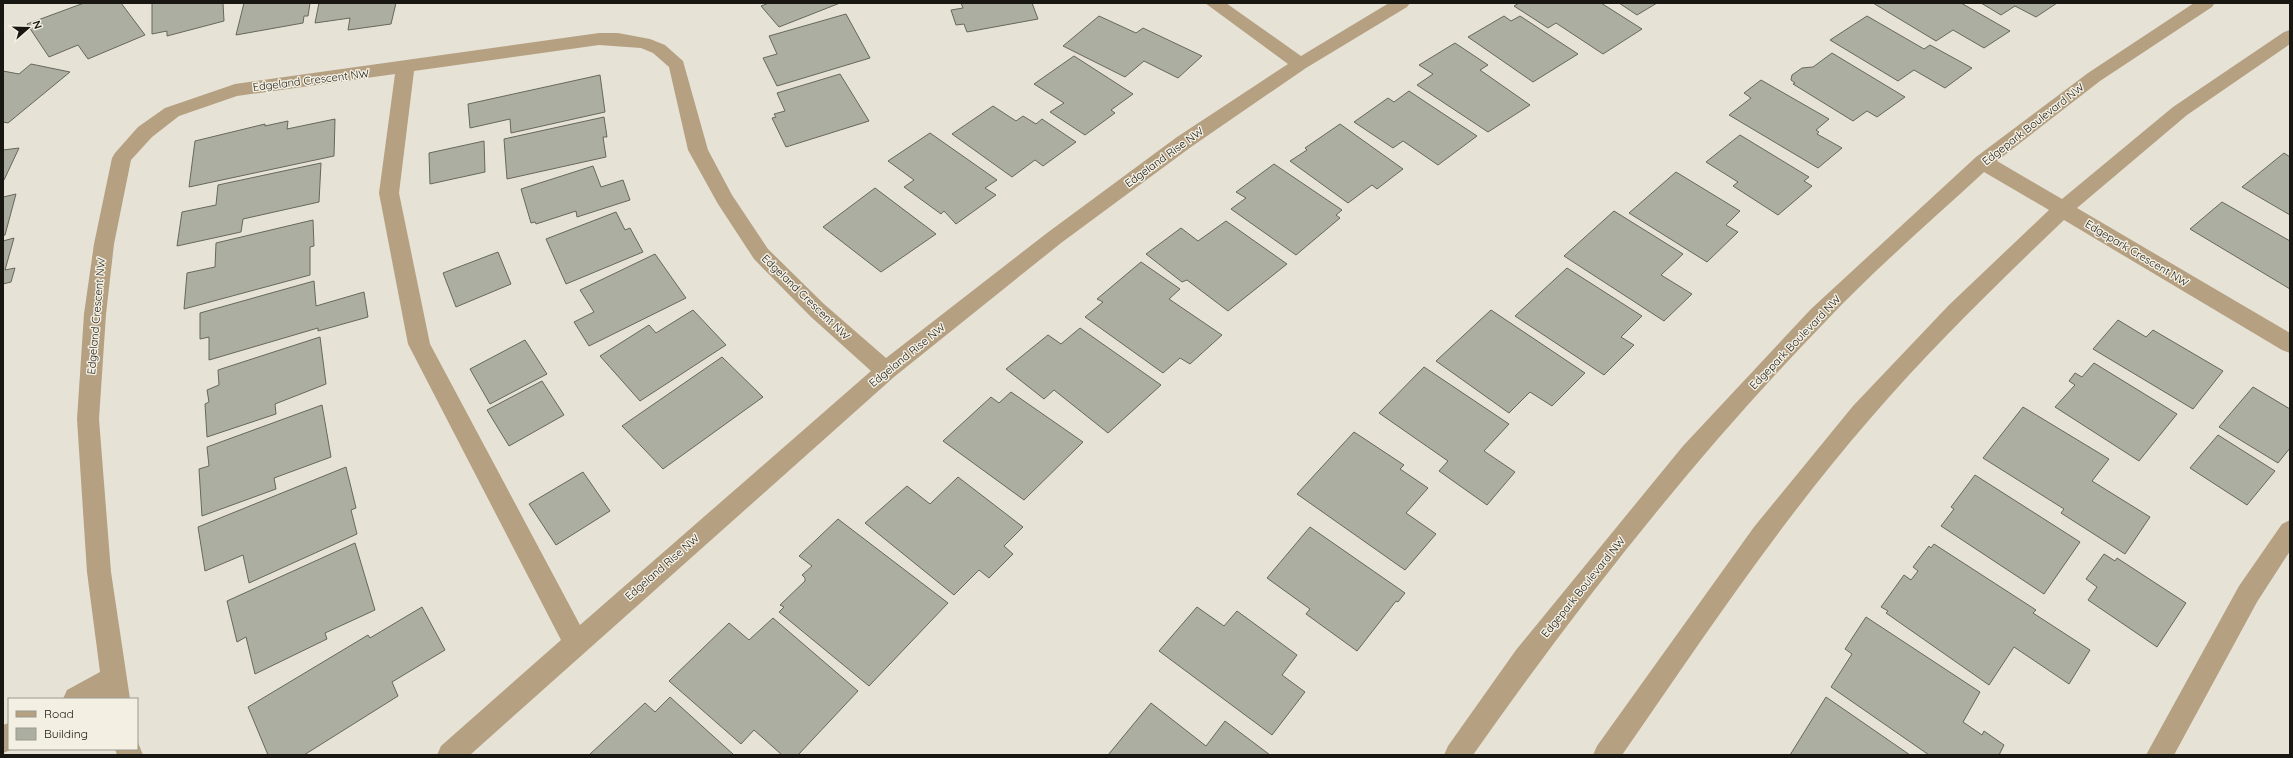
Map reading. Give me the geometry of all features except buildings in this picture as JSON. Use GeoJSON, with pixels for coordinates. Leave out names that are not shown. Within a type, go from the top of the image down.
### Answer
{"type":"FeatureCollection","features":[{"type":"Feature","properties":{"kind":"street"},"geometry":{"type":"LineString","coordinates":[[1214,3],[1300,64]]}},
{"type":"Feature","properties":{"kind":"street","name":"Edgeland Rise NW"},"geometry":{"type":"LineString","coordinates":[[450,755],[886,371],[1054,238],[1184,142],[1300,64],[1402,3]]}},
{"type":"Feature","properties":{"kind":"street","name":"Edgepark Boulevard NW"},"geometry":{"type":"LineString","coordinates":[[1457,755],[1525,659],[1691,453],[1818,315],[1983,162],[2094,77],[2206,3]]}},
{"type":"Feature","properties":{"kind":"street"},"geometry":{"type":"LineString","coordinates":[[1608,754],[1762,534],[1861,413],[1956,310],[2063,209],[2180,111],[2290,36]]}},
{"type":"Feature","properties":{"kind":"street","name":"Edgeland Crescent NW"},"geometry":{"type":"LineString","coordinates":[[115,689],[99,572],[88,419],[95,314],[104,244],[122,158],[145,132],[172,112],[207,98],[235,90],[599,39],[630,40],[659,48],[676,65],[698,150],[725,199],[761,254],[817,310],[886,371]]}},
{"type":"Feature","properties":{"kind":"street"},"geometry":{"type":"LineString","coordinates":[[406,67],[389,193],[419,344],[576,643]]}},
{"type":"Feature","properties":{"kind":"street","name":"Edgepark Crescent NW"},"geometry":{"type":"LineString","coordinates":[[1983,162],[2290,344]]}},
{"type":"Feature","properties":{"kind":"street"},"geometry":{"type":"LineString","coordinates":[[2159,755],[2248,594],[2290,531]]}},
{"type":"Feature","properties":{"kind":"street"},"geometry":{"type":"LineString","coordinates":[[80,698],[115,689]]}}]}
